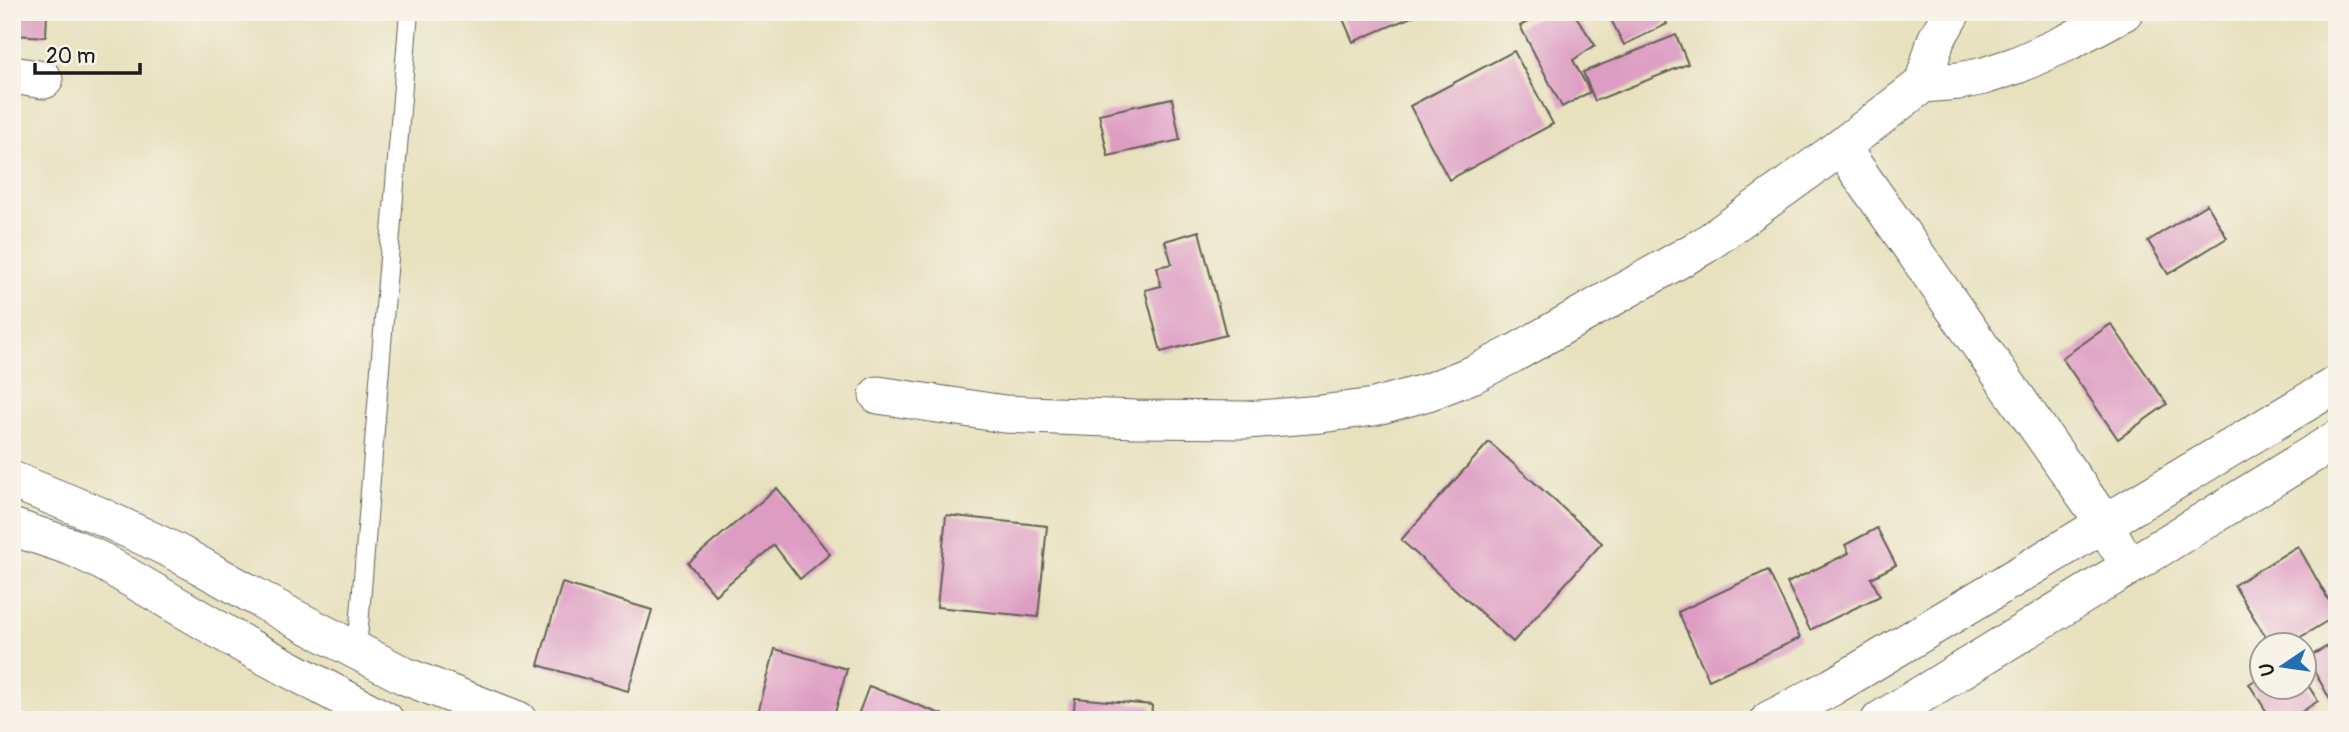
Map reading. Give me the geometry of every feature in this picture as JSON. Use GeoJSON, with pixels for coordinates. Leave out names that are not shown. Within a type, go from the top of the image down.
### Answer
{"type":"FeatureCollection","features":[{"type":"Feature","properties":{"kind":"street"},"geometry":{"type":"LineString","coordinates":[[1923,84],[1936,40],[1952,12]]}},
{"type":"Feature","properties":{"kind":"street"},"geometry":{"type":"LineString","coordinates":[[878,395],[1004,414],[1247,420],[1374,407],[1428,392],[1474,373],[1585,314],[1704,245],[1841,147],[1923,84],[1984,76],[2017,65],[2067,43],[2124,12]]}},
{"type":"Feature","properties":{"kind":"street"},"geometry":{"type":"LineString","coordinates":[[1841,147],[2105,524],[2128,566]]}},
{"type":"Feature","properties":{"kind":"street"},"geometry":{"type":"LineString","coordinates":[[1769,720],[1832,687],[2337,384]]}},
{"type":"Feature","properties":{"kind":"street"},"geometry":{"type":"LineString","coordinates":[[1880,720],[2337,439]]}},
{"type":"Feature","properties":{"kind":"street"},"geometry":{"type":"LineString","coordinates":[[12,480],[98,514],[174,551],[405,676],[518,720]]}},
{"type":"Feature","properties":{"kind":"street"},"geometry":{"type":"LineString","coordinates":[[12,527],[72,547],[103,562],[248,647],[385,720]]}},
{"type":"Feature","properties":{"kind":"lane"},"geometry":{"type":"LineString","coordinates":[[357,651],[410,12]]}},
{"type":"Feature","properties":{"kind":"building"},"geometry":{"type":"Polygon","coordinates":[[[15,12],[47,12],[46,37],[14,35],[15,12]]]}},
{"type":"Feature","properties":{"kind":"building"},"geometry":{"type":"Polygon","coordinates":[[[1340,12],[1423,12],[1353,42],[1340,12]]]}},
{"type":"Feature","properties":{"kind":"building"},"geometry":{"type":"Polygon","coordinates":[[[1546,12],[1573,12],[1595,45],[1573,60],[1590,92],[1562,107],[1520,26],[1546,12]]]}},
{"type":"Feature","properties":{"kind":"building"},"geometry":{"type":"Polygon","coordinates":[[[1607,12],[1661,12],[1667,24],[1624,45],[1607,12]]]}},
{"type":"Feature","properties":{"kind":"building"},"geometry":{"type":"Polygon","coordinates":[[[1676,35],[1688,64],[1595,101],[1583,72],[1676,35]]]}},
{"type":"Feature","properties":{"kind":"building"},"geometry":{"type":"Polygon","coordinates":[[[1514,51],[1553,124],[1449,180],[1410,106],[1514,51]]]}},
{"type":"Feature","properties":{"kind":"building"},"geometry":{"type":"Polygon","coordinates":[[[1172,98],[1180,140],[1108,156],[1099,114],[1172,98]]]}},
{"type":"Feature","properties":{"kind":"building"},"geometry":{"type":"Polygon","coordinates":[[[2207,204],[2227,238],[2168,274],[2148,241],[2207,204]]]}},
{"type":"Feature","properties":{"kind":"building"},"geometry":{"type":"Polygon","coordinates":[[[1199,231],[1226,335],[1161,352],[1145,290],[1161,286],[1157,267],[1172,264],[1165,241],[1199,231]]]}},
{"type":"Feature","properties":{"kind":"building"},"geometry":{"type":"Polygon","coordinates":[[[2111,324],[2167,404],[2118,439],[2062,358],[2111,324]]]}},
{"type":"Feature","properties":{"kind":"building"},"geometry":{"type":"Polygon","coordinates":[[[1489,442],[1602,543],[1513,642],[1401,540],[1489,442]]]}},
{"type":"Feature","properties":{"kind":"building"},"geometry":{"type":"Polygon","coordinates":[[[777,488],[830,554],[800,579],[774,545],[715,595],[688,563],[777,488]]]}},
{"type":"Feature","properties":{"kind":"building"},"geometry":{"type":"Polygon","coordinates":[[[946,515],[1047,526],[1038,617],[937,607],[946,515]]]}},
{"type":"Feature","properties":{"kind":"building"},"geometry":{"type":"Polygon","coordinates":[[[1877,528],[1896,565],[1871,578],[1880,596],[1810,630],[1787,583],[1849,553],[1845,545],[1877,528]]]}},
{"type":"Feature","properties":{"kind":"building"},"geometry":{"type":"Polygon","coordinates":[[[2298,546],[2337,615],[2312,630],[2261,630],[2234,585],[2298,546]]]}},
{"type":"Feature","properties":{"kind":"building"},"geometry":{"type":"Polygon","coordinates":[[[1768,570],[1800,638],[1709,680],[1678,612],[1768,570]]]}},
{"type":"Feature","properties":{"kind":"building"},"geometry":{"type":"Polygon","coordinates":[[[562,583],[652,610],[628,691],[538,665],[562,583]]]}},
{"type":"Feature","properties":{"kind":"building"},"geometry":{"type":"Polygon","coordinates":[[[2337,641],[2337,712],[2318,678],[2318,652],[2337,641]]]}},
{"type":"Feature","properties":{"kind":"building"},"geometry":{"type":"Polygon","coordinates":[[[775,649],[847,669],[833,720],[768,720],[757,717],[775,649]]]}},
{"type":"Feature","properties":{"kind":"building"},"geometry":{"type":"Polygon","coordinates":[[[869,686],[956,720],[856,720],[869,686]]]}},
{"type":"Feature","properties":{"kind":"building"},"geometry":{"type":"Polygon","coordinates":[[[1075,698],[1152,705],[1151,720],[1073,720],[1075,698]]]}},
{"type":"Feature","properties":{"kind":"building"},"geometry":{"type":"Polygon","coordinates":[[[2259,700],[2318,701],[2289,720],[2272,720],[2259,700]]]}}]}
